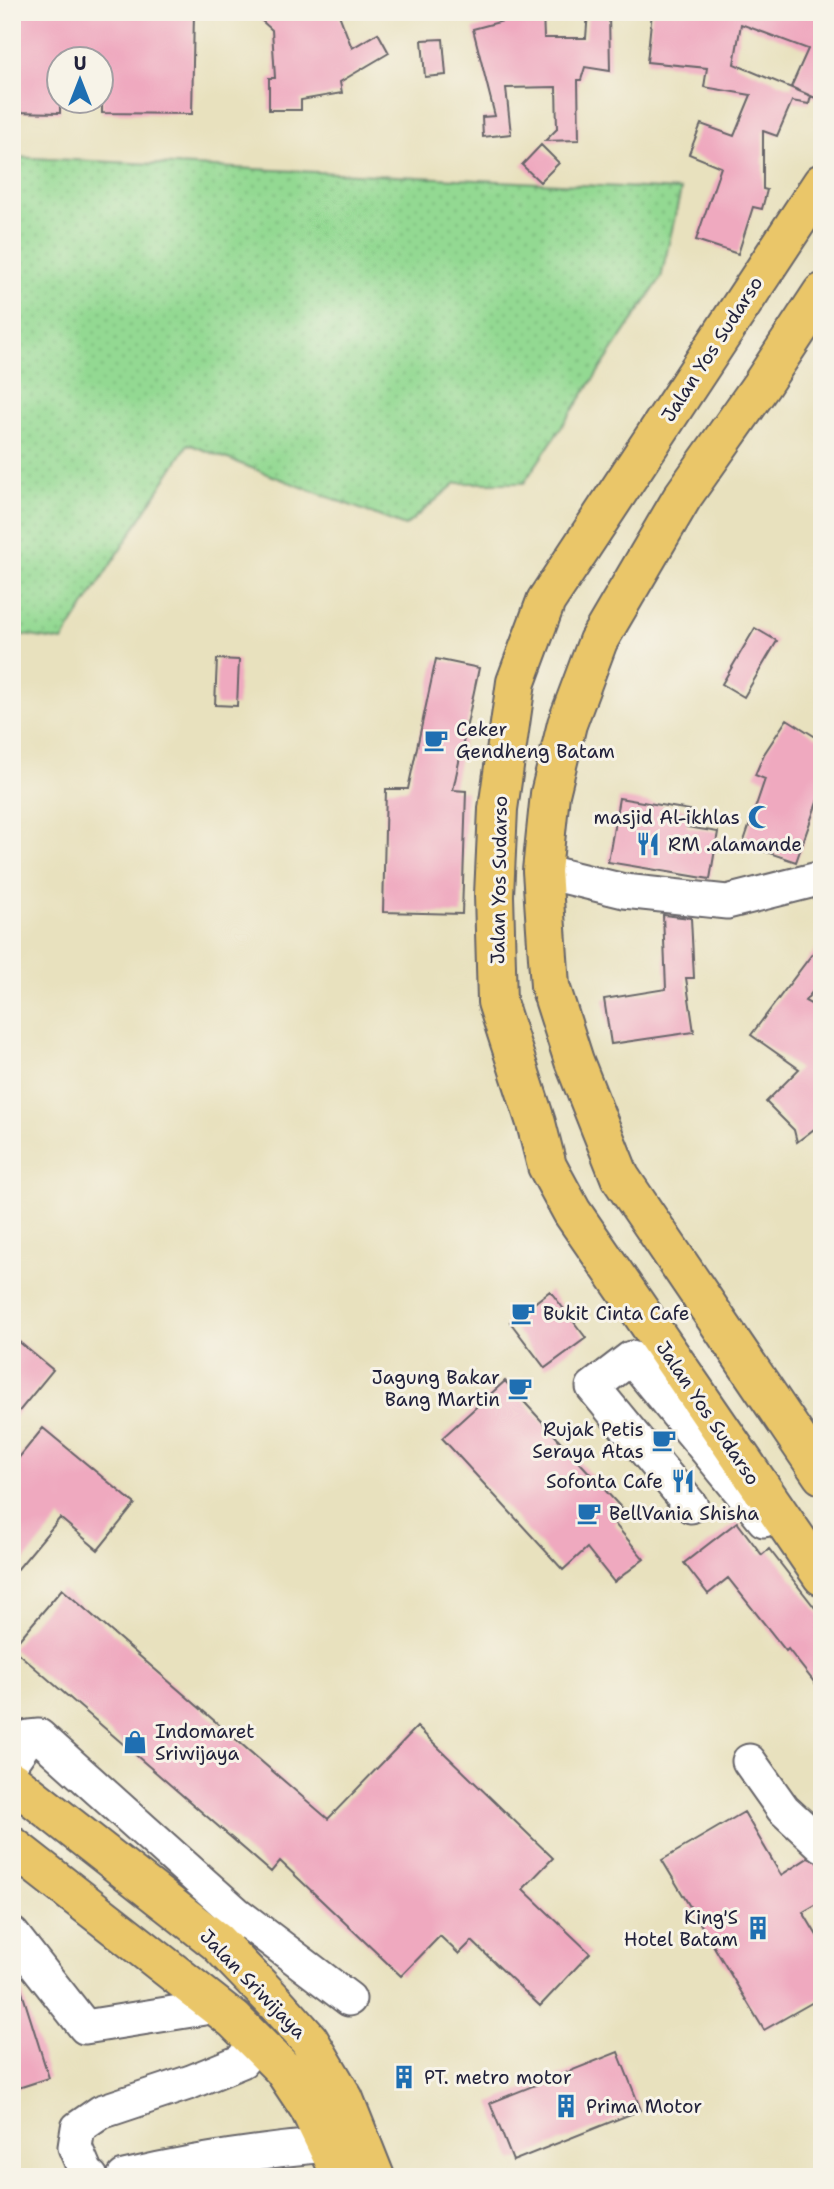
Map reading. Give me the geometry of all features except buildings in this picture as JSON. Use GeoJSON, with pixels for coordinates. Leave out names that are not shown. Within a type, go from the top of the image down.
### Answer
{"type":"FeatureCollection","features":[{"type":"Feature","properties":{"kind":"main road","name":"Jalan Yos Sudarso"},"geometry":{"type":"LineString","coordinates":[[822,183],[546,601],[516,682],[498,808],[494,895],[497,1002],[547,1166],[572,1212],[822,1576]]}},
{"type":"Feature","properties":{"kind":"main road"},"geometry":{"type":"LineString","coordinates":[[822,293],[683,496],[598,641],[568,724],[550,794],[542,872],[550,986],[574,1061],[620,1177],[822,1475]]}},
{"type":"Feature","properties":{"kind":"main road","name":"Jalan Sriwijaya"},"geometry":{"type":"LineString","coordinates":[[12,1781],[115,1863],[227,1928],[309,2040],[344,2099],[375,2177]]}},
{"type":"Feature","properties":{"kind":"main road","name":"Jalan Sriwijaya"},"geometry":{"type":"LineString","coordinates":[[12,1846],[217,2006],[255,2041],[283,2069],[309,2108],[334,2161]]}},
{"type":"Feature","properties":{"kind":"street"},"geometry":{"type":"LineString","coordinates":[[542,872],[624,891],[727,902],[822,878]]}},
{"type":"Feature","properties":{"kind":"street"},"geometry":{"type":"LineString","coordinates":[[691,1506],[593,1387],[631,1358],[764,1520],[775,1510]]}},
{"type":"Feature","properties":{"kind":"street"},"geometry":{"type":"LineString","coordinates":[[12,1761],[29,1737],[39,1736],[145,1831],[227,1928],[349,1999]]}},
{"type":"Feature","properties":{"kind":"street"},"geometry":{"type":"LineString","coordinates":[[749,1761],[783,1809],[822,1844]]}},
{"type":"Feature","properties":{"kind":"street"},"geometry":{"type":"LineString","coordinates":[[115,1863],[145,1831]]}},
{"type":"Feature","properties":{"kind":"street"},"geometry":{"type":"LineString","coordinates":[[12,1934],[85,2027],[217,2006]]}},
{"type":"Feature","properties":{"kind":"street"},"geometry":{"type":"LineString","coordinates":[[91,2177],[87,2175],[75,2147],[78,2128],[100,2112],[191,2082],[242,2061],[255,2041]]}},
{"type":"Feature","properties":{"kind":"street"},"geometry":{"type":"LineString","coordinates":[[124,2177],[185,2162],[248,2152],[334,2161]]}},
{"type":"Feature","properties":{"kind":"green space"},"geometry":{"type":"Polygon","coordinates":[[[12,157],[681,190],[661,278],[524,483],[456,483],[405,526],[188,444],[62,641],[18,634],[12,628],[12,157]]]}},
{"type":"Feature","properties":{"kind":"place","name":"Ceker Gendheng Batam"},"geometry":{"type":"Point","coordinates":[436,740]}},
{"type":"Feature","properties":{"kind":"place","name":"masjid Al-ikhlas"},"geometry":{"type":"Point","coordinates":[760,817]}},
{"type":"Feature","properties":{"kind":"place","name":"RM .alamande"},"geometry":{"type":"Point","coordinates":[648,844]}},
{"type":"Feature","properties":{"kind":"place","name":"Bukit Cinta Cafe"},"geometry":{"type":"Point","coordinates":[523,1313]}},
{"type":"Feature","properties":{"kind":"place","name":"Jagung Bakar Bang Martin"},"geometry":{"type":"Point","coordinates":[520,1388]}},
{"type":"Feature","properties":{"kind":"place","name":"Rujak Petis Seraya Atas"},"geometry":{"type":"Point","coordinates":[664,1440]}},
{"type":"Feature","properties":{"kind":"place","name":"Sofonta Cafe"},"geometry":{"type":"Point","coordinates":[683,1481]}},
{"type":"Feature","properties":{"kind":"place","name":"BellVania Shisha"},"geometry":{"type":"Point","coordinates":[589,1513]}},
{"type":"Feature","properties":{"kind":"place","name":"Indomaret Sriwijaya"},"geometry":{"type":"Point","coordinates":[135,1742]}},
{"type":"Feature","properties":{"kind":"place","name":"King'S Hotel Batam"},"geometry":{"type":"Point","coordinates":[758,1928]}},
{"type":"Feature","properties":{"kind":"place","name":"PT. metro motor"},"geometry":{"type":"Point","coordinates":[404,2077]}},
{"type":"Feature","properties":{"kind":"place","name":"Prima Motor"},"geometry":{"type":"Point","coordinates":[566,2106]}}]}
